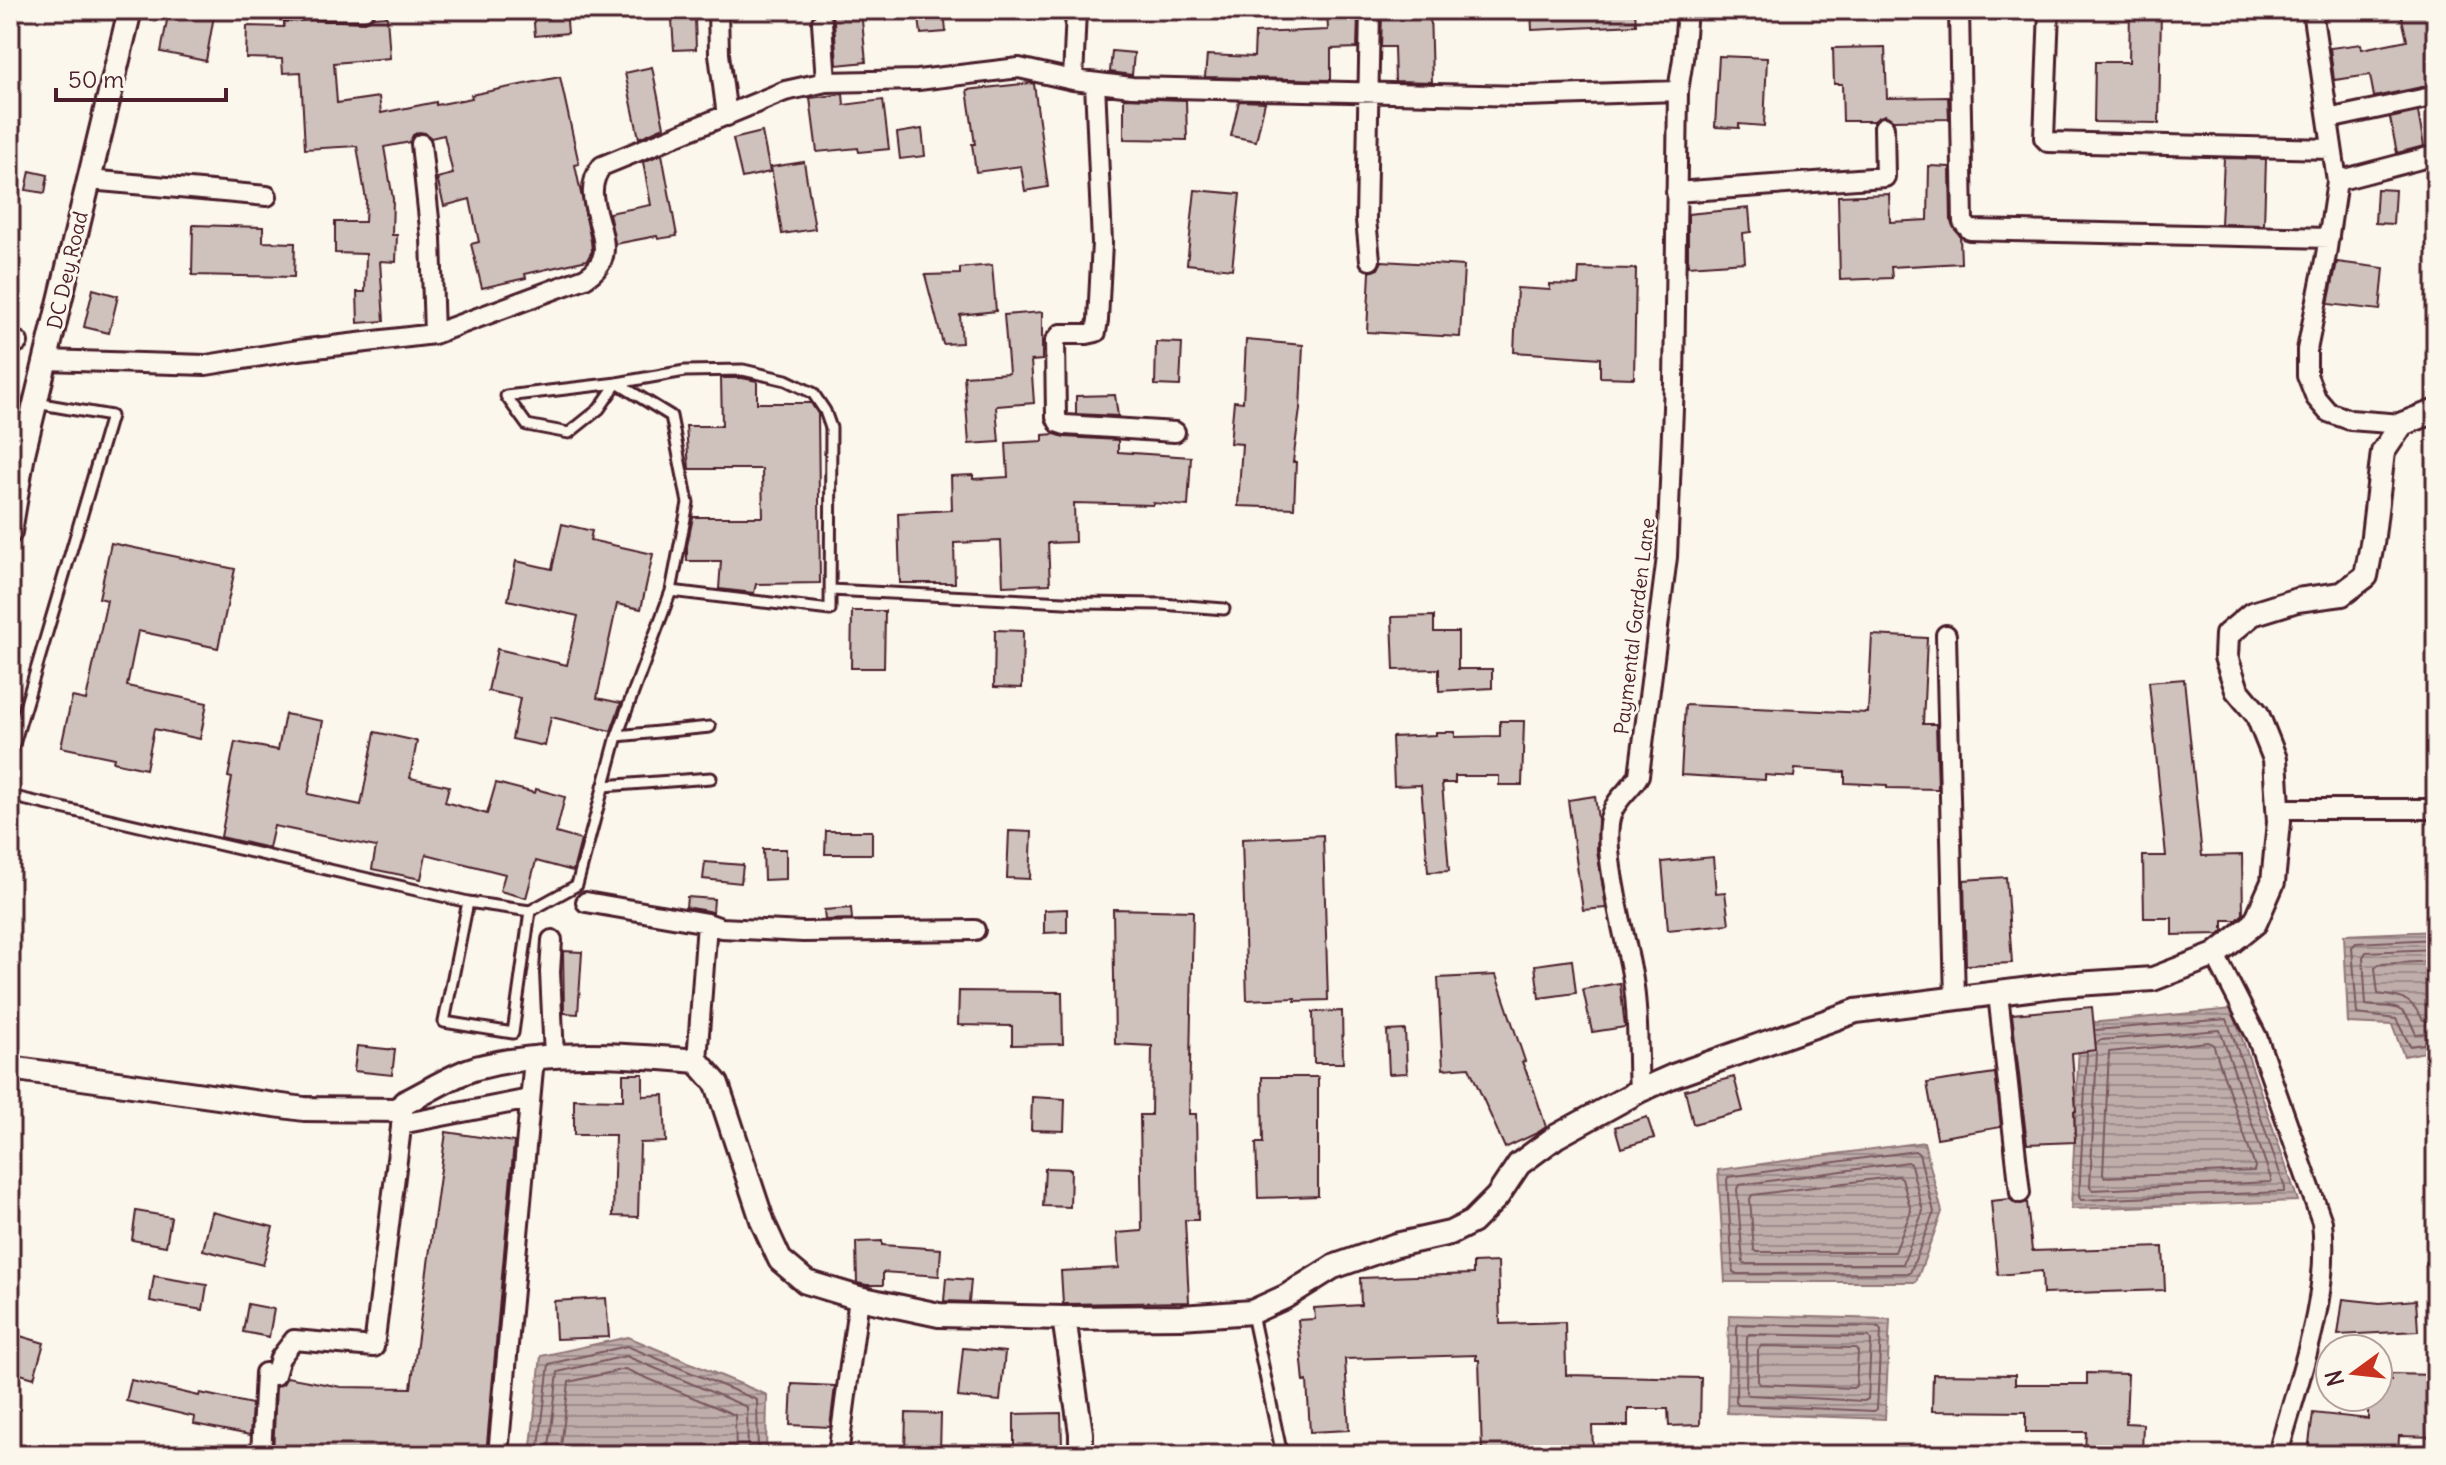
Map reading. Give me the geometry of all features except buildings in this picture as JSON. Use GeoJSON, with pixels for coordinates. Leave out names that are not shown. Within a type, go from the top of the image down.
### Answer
{"type":"FeatureCollection","features":[{"type":"Feature","properties":{"kind":"street","name":"DC Dey Road"},"geometry":{"type":"LineString","coordinates":[[10,532],[23,454],[130,10]]}},
{"type":"Feature","properties":{"kind":"street"},"geometry":{"type":"LineString","coordinates":[[325,10],[364,10]]}},
{"type":"Feature","properties":{"kind":"street"},"geometry":{"type":"LineString","coordinates":[[718,10],[719,54],[727,116]]}},
{"type":"Feature","properties":{"kind":"street"},"geometry":{"type":"LineString","coordinates":[[1073,80],[1076,10]]}},
{"type":"Feature","properties":{"kind":"street"},"geometry":{"type":"LineString","coordinates":[[1370,10],[1366,220],[1370,260]]}},
{"type":"Feature","properties":{"kind":"street","name":"Paymental Garden Lane"},"geometry":{"type":"LineString","coordinates":[[1639,1091],[1634,982],[1608,832],[1617,801],[1633,787],[1639,775],[1667,557],[1675,367],[1678,91],[1687,10]]}},
{"type":"Feature","properties":{"kind":"street"},"geometry":{"type":"LineString","coordinates":[[1959,10],[1963,222],[1970,230],[2329,238]]}},
{"type":"Feature","properties":{"kind":"street"},"geometry":{"type":"LineString","coordinates":[[2049,10],[2044,138],[2048,142],[2332,149]]}},
{"type":"Feature","properties":{"kind":"street"},"geometry":{"type":"LineString","coordinates":[[2312,10],[2337,181],[2307,350],[2307,375],[2316,398],[2328,412],[2350,420],[2402,424],[2436,411]]}},
{"type":"Feature","properties":{"kind":"street"},"geometry":{"type":"LineString","coordinates":[[822,22],[826,82]]}},
{"type":"Feature","properties":{"kind":"street"},"geometry":{"type":"LineString","coordinates":[[45,360],[206,365],[434,334],[585,278],[597,270],[605,250],[592,191],[594,175],[602,166],[785,91],[826,82],[918,80],[1019,68],[1073,80],[1132,87],[1523,96],[1678,91]]}},
{"type":"Feature","properties":{"kind":"street"},"geometry":{"type":"LineString","coordinates":[[1095,83],[1102,243],[1098,320],[1096,332],[1061,334],[1055,341],[1056,417],[1059,423],[1065,425],[1175,432]]}},
{"type":"Feature","properties":{"kind":"street"},"geometry":{"type":"LineString","coordinates":[[2328,119],[2436,96]]}},
{"type":"Feature","properties":{"kind":"street"},"geometry":{"type":"LineString","coordinates":[[1676,192],[1885,177],[1884,127]]}},
{"type":"Feature","properties":{"kind":"street"},"geometry":{"type":"LineString","coordinates":[[421,144],[431,238],[434,334]]}},
{"type":"Feature","properties":{"kind":"street"},"geometry":{"type":"LineString","coordinates":[[2337,181],[2436,155]]}},
{"type":"Feature","properties":{"kind":"street"},"geometry":{"type":"LineString","coordinates":[[89,180],[267,196]]}},
{"type":"Feature","properties":{"kind":"street"},"geometry":{"type":"LineString","coordinates":[[402,1114],[474,1069],[544,1057],[636,1055],[697,1061],[717,1084],[763,1223],[780,1260],[806,1282],[859,1298],[939,1315],[1181,1317],[1252,1312],[1285,1297],[1333,1267],[1396,1245],[1450,1233],[1472,1222],[1497,1197],[1519,1164],[1557,1136],[1673,1076],[1856,1011],[2061,985],[2153,979],[2215,955],[2255,923],[2273,882],[2278,809],[2275,759],[2257,714],[2237,690],[2226,657],[2227,635],[2252,614],[2297,600],[2342,594],[2366,576],[2383,452],[2402,424]]}},
{"type":"Feature","properties":{"kind":"street"},"geometry":{"type":"LineString","coordinates":[[1946,635],[1955,999]]}},
{"type":"Feature","properties":{"kind":"street"},"geometry":{"type":"LineString","coordinates":[[2278,809],[2436,809]]}},
{"type":"Feature","properties":{"kind":"street"},"geometry":{"type":"LineString","coordinates":[[586,902],[721,928],[803,932],[975,930]]}},
{"type":"Feature","properties":{"kind":"street"},"geometry":{"type":"LineString","coordinates":[[697,1061],[707,923]]}},
{"type":"Feature","properties":{"kind":"street"},"geometry":{"type":"LineString","coordinates":[[498,1455],[530,1099],[544,1057],[552,940]]}},
{"type":"Feature","properties":{"kind":"street"},"geometry":{"type":"LineString","coordinates":[[2215,955],[2257,1037],[2322,1222],[2325,1250],[2313,1329],[2280,1455]]}},
{"type":"Feature","properties":{"kind":"street"},"geometry":{"type":"LineString","coordinates":[[1998,994],[2020,1193]]}},
{"type":"Feature","properties":{"kind":"street"},"geometry":{"type":"LineString","coordinates":[[10,1068],[304,1109],[401,1110],[374,1347],[294,1340],[280,1358],[275,1375],[265,1373],[261,1455]]}},
{"type":"Feature","properties":{"kind":"street"},"geometry":{"type":"LineString","coordinates":[[402,1114],[530,1099]]}},
{"type":"Feature","properties":{"kind":"street"},"geometry":{"type":"LineString","coordinates":[[838,1455],[859,1298]]}},
{"type":"Feature","properties":{"kind":"street"},"geometry":{"type":"LineString","coordinates":[[1064,1318],[1081,1433],[1081,1455]]}},
{"type":"Feature","properties":{"kind":"lane"},"geometry":{"type":"LineString","coordinates":[[617,383],[599,409],[569,433],[527,425],[506,396],[617,383],[685,371],[743,370],[786,380],[813,393],[825,411],[831,428],[830,610],[671,591]]}},
{"type":"Feature","properties":{"kind":"lane"},"geometry":{"type":"LineString","coordinates":[[10,796],[468,902],[530,911],[577,885],[617,736],[671,591],[688,503],[671,416],[617,383]]}},
{"type":"Feature","properties":{"kind":"lane"},"geometry":{"type":"LineString","coordinates":[[10,758],[111,416],[35,403]]}},
{"type":"Feature","properties":{"kind":"lane"},"geometry":{"type":"LineString","coordinates":[[831,590],[1224,609]]}},
{"type":"Feature","properties":{"kind":"lane"},"geometry":{"type":"LineString","coordinates":[[617,736],[710,727]]}},
{"type":"Feature","properties":{"kind":"lane"},"geometry":{"type":"LineString","coordinates":[[603,786],[711,778]]}},
{"type":"Feature","properties":{"kind":"lane"},"geometry":{"type":"LineString","coordinates":[[468,902],[444,1022],[513,1033],[530,911]]}},
{"type":"Feature","properties":{"kind":"lane"},"geometry":{"type":"LineString","coordinates":[[1252,1312],[1282,1455]]}},
{"type":"Feature","properties":{"kind":"water"},"geometry":{"type":"Polygon","coordinates":[[[2436,931],[2436,1050],[2404,1056],[2392,1025],[2348,1023],[2344,935],[2436,931]]]}},
{"type":"Feature","properties":{"kind":"water"},"geometry":{"type":"Polygon","coordinates":[[[2232,1009],[2298,1201],[2071,1209],[2080,1024],[2232,1009]]]}},
{"type":"Feature","properties":{"kind":"water"},"geometry":{"type":"Polygon","coordinates":[[[1924,1142],[1942,1212],[1916,1282],[1725,1282],[1718,1170],[1924,1142]]]}},
{"type":"Feature","properties":{"kind":"water"},"geometry":{"type":"Polygon","coordinates":[[[1729,1315],[1890,1319],[1885,1419],[1727,1413],[1729,1315]]]}},
{"type":"Feature","properties":{"kind":"water"},"geometry":{"type":"Polygon","coordinates":[[[628,1337],[767,1395],[766,1455],[530,1455],[541,1356],[628,1337]]]}}]}
